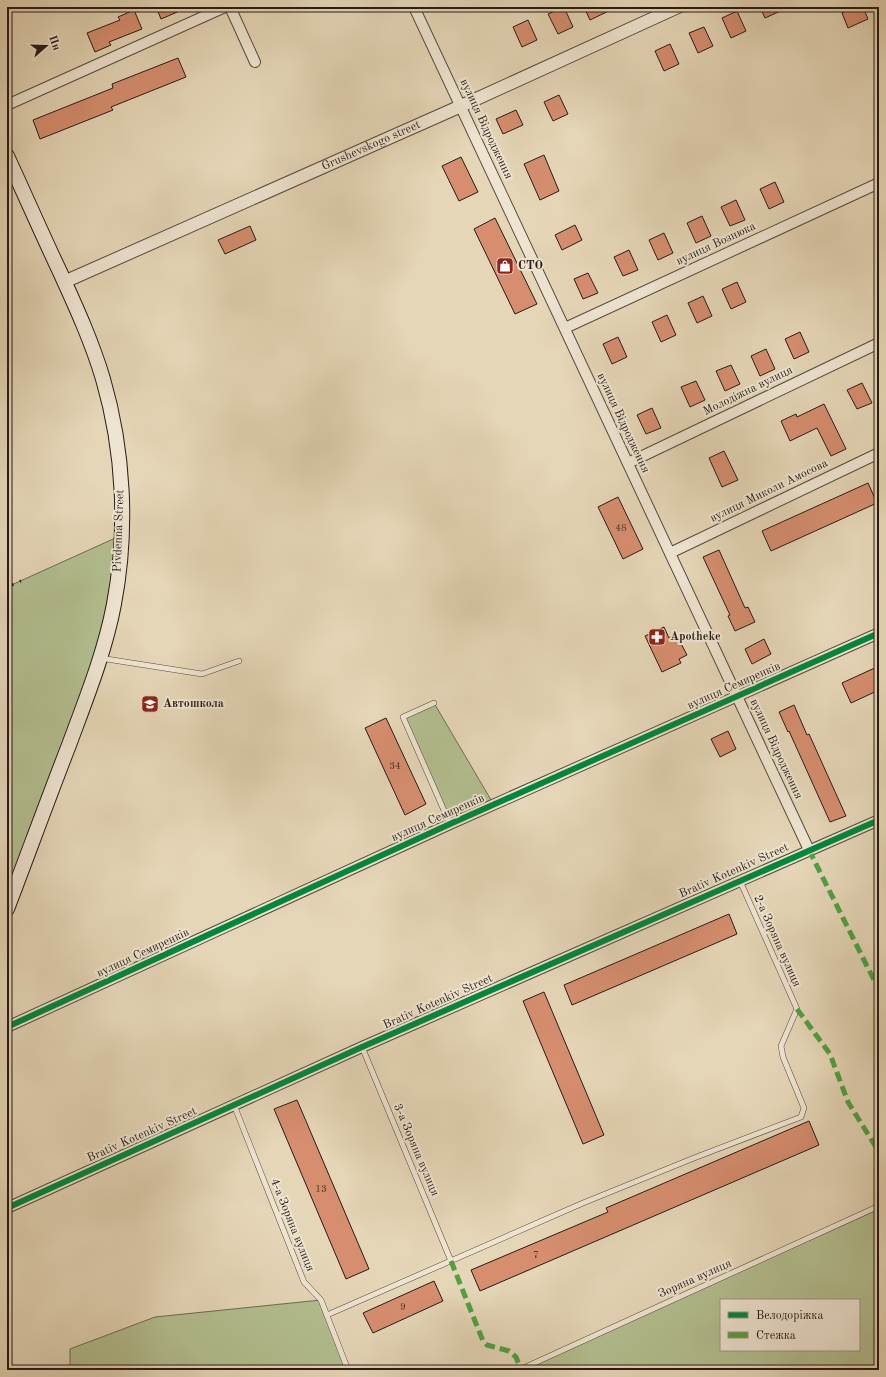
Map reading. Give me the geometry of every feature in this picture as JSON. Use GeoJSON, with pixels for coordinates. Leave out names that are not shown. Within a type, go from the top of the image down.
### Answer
{"type":"FeatureCollection","features":[{"type":"Feature","properties":{"kind":"main road","name":"Pivdenna Street"},"geometry":{"type":"LineString","coordinates":[[7,156],[91,342],[103,379],[113,419],[118,446],[122,501],[121,553],[114,604],[108,633],[87,698],[7,909]]}},
{"type":"Feature","properties":{"kind":"street"},"geometry":{"type":"LineString","coordinates":[[7,105],[225,7]]}},
{"type":"Feature","properties":{"kind":"street"},"geometry":{"type":"LineString","coordinates":[[230,7],[255,62]]}},
{"type":"Feature","properties":{"kind":"street","name":"вулиця Відродження"},"geometry":{"type":"LineString","coordinates":[[414,7],[808,850]]}},
{"type":"Feature","properties":{"kind":"street","name":"Grushevskogo street"},"geometry":{"type":"LineString","coordinates":[[64,282],[461,106],[678,7]]}},
{"type":"Feature","properties":{"kind":"street","name":"вулиця Вознюка"},"geometry":{"type":"LineString","coordinates":[[565,328],[879,183]]}},
{"type":"Feature","properties":{"kind":"street","name":"Молодіжна вулиця"},"geometry":{"type":"LineString","coordinates":[[628,463],[879,343]]}},
{"type":"Feature","properties":{"kind":"street","name":"вулиця Миколи Амосова"},"geometry":{"type":"LineString","coordinates":[[670,553],[879,453]]}},
{"type":"Feature","properties":{"kind":"street","name":"вулиця Семиренків"},"geometry":{"type":"LineString","coordinates":[[7,1027],[450,824],[879,633]]}},
{"type":"Feature","properties":{"kind":"street","name":"Brativ Kotenkiv Street"},"geometry":{"type":"LineString","coordinates":[[7,1208],[362,1047],[879,820]]}},
{"type":"Feature","properties":{"kind":"lane"},"geometry":{"type":"LineString","coordinates":[[99,658],[202,674],[239,661]]}},
{"type":"Feature","properties":{"kind":"lane"},"geometry":{"type":"LineString","coordinates":[[434,703],[403,717],[450,824]]}},
{"type":"Feature","properties":{"kind":"lane","name":"2-а Зоряна вулиця"},"geometry":{"type":"LineString","coordinates":[[451,1261],[583,1203],[801,1117],[804,1108],[783,1057],[781,1046],[797,1009],[740,881]]}},
{"type":"Feature","properties":{"kind":"lane","name":"3-а Зоряна вулиця"},"geometry":{"type":"LineString","coordinates":[[362,1047],[451,1261]]}},
{"type":"Feature","properties":{"kind":"lane","name":"4-а Зоряна вулиця"},"geometry":{"type":"LineString","coordinates":[[234,1105],[304,1282],[321,1300],[348,1370]]}},
{"type":"Feature","properties":{"kind":"lane","name":"Зоряна вулиця"},"geometry":{"type":"LineString","coordinates":[[519,1370],[879,1206]]}},
{"type":"Feature","properties":{"kind":"lane"},"geometry":{"type":"LineString","coordinates":[[326,1315],[451,1261]]}},
{"type":"Feature","properties":{"kind":"green space"},"geometry":{"type":"Polygon","coordinates":[[[122,535],[114,604],[7,909],[7,587],[122,535]]]}},
{"type":"Feature","properties":{"kind":"green space"},"geometry":{"type":"Polygon","coordinates":[[[434,703],[494,805],[450,824],[403,717],[434,703]]]}},
{"type":"Feature","properties":{"kind":"green space"},"geometry":{"type":"Polygon","coordinates":[[[879,1209],[879,1370],[519,1370],[879,1209]]]}},
{"type":"Feature","properties":{"kind":"green space"},"geometry":{"type":"Polygon","coordinates":[[[321,1300],[348,1370],[70,1370],[70,1349],[155,1317],[321,1300]]]}},
{"type":"Feature","properties":{"kind":"building"},"geometry":{"type":"Polygon","coordinates":[[[156,7],[189,7],[161,19],[156,7]]]}},
{"type":"Feature","properties":{"kind":"building"},"geometry":{"type":"Polygon","coordinates":[[[564,7],[573,27],[558,34],[548,14],[564,7]]]}},
{"type":"Feature","properties":{"kind":"building"},"geometry":{"type":"Polygon","coordinates":[[[584,7],[617,7],[590,20],[584,7]]]}},
{"type":"Feature","properties":{"kind":"building"},"geometry":{"type":"Polygon","coordinates":[[[760,7],[789,7],[765,18],[760,7]]]}},
{"type":"Feature","properties":{"kind":"building"},"geometry":{"type":"Polygon","coordinates":[[[855,7],[863,7],[868,19],[848,28],[842,13],[855,7]]]}},
{"type":"Feature","properties":{"kind":"building"},"geometry":{"type":"Polygon","coordinates":[[[134,10],[142,29],[109,42],[111,45],[95,52],[87,33],[120,20],[118,17],[134,10]]]}},
{"type":"Feature","properties":{"kind":"building"},"geometry":{"type":"Polygon","coordinates":[[[737,11],[746,31],[731,38],[722,18],[737,11]]]}},
{"type":"Feature","properties":{"kind":"building"},"geometry":{"type":"Polygon","coordinates":[[[528,20],[537,40],[522,47],[513,27],[528,20]]]}},
{"type":"Feature","properties":{"kind":"building"},"geometry":{"type":"Polygon","coordinates":[[[704,27],[713,46],[698,53],[689,33],[704,27]]]}},
{"type":"Feature","properties":{"kind":"building"},"geometry":{"type":"Polygon","coordinates":[[[670,44],[679,64],[664,71],[655,51],[670,44]]]}},
{"type":"Feature","properties":{"kind":"building"},"geometry":{"type":"Polygon","coordinates":[[[178,58],[186,77],[111,107],[113,110],[40,139],[33,120],[113,88],[112,84],[178,58]]]}},
{"type":"Feature","properties":{"kind":"building"},"geometry":{"type":"Polygon","coordinates":[[[559,95],[568,114],[553,121],[544,102],[559,95]]]}},
{"type":"Feature","properties":{"kind":"building"},"geometry":{"type":"Polygon","coordinates":[[[516,110],[523,125],[503,134],[496,119],[516,110]]]}},
{"type":"Feature","properties":{"kind":"building"},"geometry":{"type":"Polygon","coordinates":[[[544,155],[559,191],[540,200],[524,164],[544,155]]]}},
{"type":"Feature","properties":{"kind":"building"},"geometry":{"type":"Polygon","coordinates":[[[461,157],[478,192],[459,201],[442,166],[461,157]]]}},
{"type":"Feature","properties":{"kind":"building"},"geometry":{"type":"Polygon","coordinates":[[[775,182],[784,202],[769,209],[760,189],[775,182]]]}},
{"type":"Feature","properties":{"kind":"building"},"geometry":{"type":"Polygon","coordinates":[[[736,200],[745,220],[730,226],[721,207],[736,200]]]}},
{"type":"Feature","properties":{"kind":"building"},"geometry":{"type":"Polygon","coordinates":[[[702,216],[711,236],[696,243],[687,223],[702,216]]]}},
{"type":"Feature","properties":{"kind":"building","name":"СТО"},"geometry":{"type":"Polygon","coordinates":[[[495,218],[537,304],[515,314],[474,229],[495,218]]]}},
{"type":"Feature","properties":{"kind":"building"},"geometry":{"type":"Polygon","coordinates":[[[575,225],[582,240],[562,250],[555,235],[575,225]]]}},
{"type":"Feature","properties":{"kind":"building"},"geometry":{"type":"Polygon","coordinates":[[[250,226],[256,240],[225,254],[218,240],[250,226]]]}},
{"type":"Feature","properties":{"kind":"building"},"geometry":{"type":"Polygon","coordinates":[[[664,233],[673,253],[658,260],[649,240],[664,233]]]}},
{"type":"Feature","properties":{"kind":"building"},"geometry":{"type":"Polygon","coordinates":[[[629,250],[638,270],[623,276],[614,257],[629,250]]]}},
{"type":"Feature","properties":{"kind":"building"},"geometry":{"type":"Polygon","coordinates":[[[588,273],[598,293],[583,299],[574,279],[588,273]]]}},
{"type":"Feature","properties":{"kind":"building"},"geometry":{"type":"Polygon","coordinates":[[[737,282],[746,302],[731,309],[722,289],[737,282]]]}},
{"type":"Feature","properties":{"kind":"building"},"geometry":{"type":"Polygon","coordinates":[[[703,296],[712,316],[697,323],[688,303],[703,296]]]}},
{"type":"Feature","properties":{"kind":"building"},"geometry":{"type":"Polygon","coordinates":[[[667,315],[676,335],[661,342],[652,322],[667,315]]]}},
{"type":"Feature","properties":{"kind":"building"},"geometry":{"type":"Polygon","coordinates":[[[800,332],[809,352],[794,359],[785,339],[800,332]]]}},
{"type":"Feature","properties":{"kind":"building"},"geometry":{"type":"Polygon","coordinates":[[[618,337],[627,357],[612,364],[603,344],[618,337]]]}},
{"type":"Feature","properties":{"kind":"building"},"geometry":{"type":"Polygon","coordinates":[[[766,349],[775,369],[760,376],[751,356],[766,349]]]}},
{"type":"Feature","properties":{"kind":"building"},"geometry":{"type":"Polygon","coordinates":[[[731,365],[740,384],[725,391],[716,371],[731,365]]]}},
{"type":"Feature","properties":{"kind":"building"},"geometry":{"type":"Polygon","coordinates":[[[696,381],[705,400],[690,407],[681,387],[696,381]]]}},
{"type":"Feature","properties":{"kind":"building"},"geometry":{"type":"Polygon","coordinates":[[[862,383],[872,403],[857,409],[847,390],[862,383]]]}},
{"type":"Feature","properties":{"kind":"building"},"geometry":{"type":"Polygon","coordinates":[[[824,404],[846,449],[831,456],[817,428],[790,441],[781,421],[796,414],[797,417],[824,404]]]}},
{"type":"Feature","properties":{"kind":"building"},"geometry":{"type":"Polygon","coordinates":[[[652,408],[661,428],[646,434],[637,415],[652,408]]]}},
{"type":"Feature","properties":{"kind":"building"},"geometry":{"type":"Polygon","coordinates":[[[724,451],[738,480],[722,487],[709,458],[724,451]]]}},
{"type":"Feature","properties":{"kind":"building"},"geometry":{"type":"Polygon","coordinates":[[[868,483],[877,503],[771,551],[762,531],[868,483]]]}},
{"type":"Feature","properties":{"kind":"building"},"geometry":{"type":"Polygon","coordinates":[[[618,497],[643,549],[623,559],[598,507],[618,497]]]}},
{"type":"Feature","properties":{"kind":"building"},"geometry":{"type":"Polygon","coordinates":[[[719,550],[745,608],[748,607],[755,622],[735,631],[728,616],[730,615],[703,557],[719,550]]]}},
{"type":"Feature","properties":{"kind":"building"},"geometry":{"type":"Polygon","coordinates":[[[664,627],[669,638],[676,634],[687,655],[679,659],[681,663],[662,672],[645,636],[664,627]]]}},
{"type":"Feature","properties":{"kind":"building"},"geometry":{"type":"Polygon","coordinates":[[[764,639],[771,654],[752,664],[745,649],[764,639]]]}},
{"type":"Feature","properties":{"kind":"building"},"geometry":{"type":"Polygon","coordinates":[[[879,666],[879,690],[851,703],[842,683],[879,666]]]}},
{"type":"Feature","properties":{"kind":"building"},"geometry":{"type":"Polygon","coordinates":[[[794,705],[807,735],[809,734],[846,816],[830,822],[779,712],[794,705]]]}},
{"type":"Feature","properties":{"kind":"building"},"geometry":{"type":"Polygon","coordinates":[[[386,718],[426,804],[405,815],[365,728],[386,718]]]}},
{"type":"Feature","properties":{"kind":"building"},"geometry":{"type":"Polygon","coordinates":[[[728,731],[736,749],[720,757],[711,739],[728,731]]]}},
{"type":"Feature","properties":{"kind":"building"},"geometry":{"type":"Polygon","coordinates":[[[729,914],[737,934],[572,1005],[564,985],[729,914]]]}},
{"type":"Feature","properties":{"kind":"building"},"geometry":{"type":"Polygon","coordinates":[[[544,992],[604,1135],[583,1144],[523,1001],[544,992]]]}},
{"type":"Feature","properties":{"kind":"building"},"geometry":{"type":"Polygon","coordinates":[[[297,1100],[369,1269],[346,1279],[274,1109],[297,1100]]]}},
{"type":"Feature","properties":{"kind":"building"},"geometry":{"type":"Polygon","coordinates":[[[809,1121],[819,1145],[480,1291],[471,1270],[608,1212],[606,1208],[809,1121]]]}},
{"type":"Feature","properties":{"kind":"building"},"geometry":{"type":"Polygon","coordinates":[[[434,1281],[443,1301],[373,1333],[363,1313],[434,1281]]]}},
{"type":"Feature","properties":{"kind":"railway"},"geometry":{"type":"LineString","coordinates":[[7,587],[21,581]]}},
{"type":"Feature","properties":{"kind":"marked path"},"geometry":{"type":"LineString","coordinates":[[809,850],[879,990]]}},
{"type":"Feature","properties":{"kind":"marked path"},"geometry":{"type":"LineString","coordinates":[[797,1009],[830,1054],[848,1102],[879,1152]]}},
{"type":"Feature","properties":{"kind":"marked path"},"geometry":{"type":"LineString","coordinates":[[451,1261],[483,1341],[487,1345],[509,1351],[516,1357],[521,1370]]}},
{"type":"Feature","properties":{"kind":"cycle path"},"geometry":{"type":"LineString","coordinates":[[7,1027],[450,824],[879,633]]}},
{"type":"Feature","properties":{"kind":"cycle path"},"geometry":{"type":"LineString","coordinates":[[7,1208],[362,1047],[879,820]]}},
{"type":"Feature","properties":{"kind":"place","name":"СТО"},"geometry":{"type":"Point","coordinates":[505,266]}},
{"type":"Feature","properties":{"kind":"place","name":"Apotheke"},"geometry":{"type":"Point","coordinates":[657,637]}},
{"type":"Feature","properties":{"kind":"place","name":"Автошкола"},"geometry":{"type":"Point","coordinates":[150,704]}}]}
